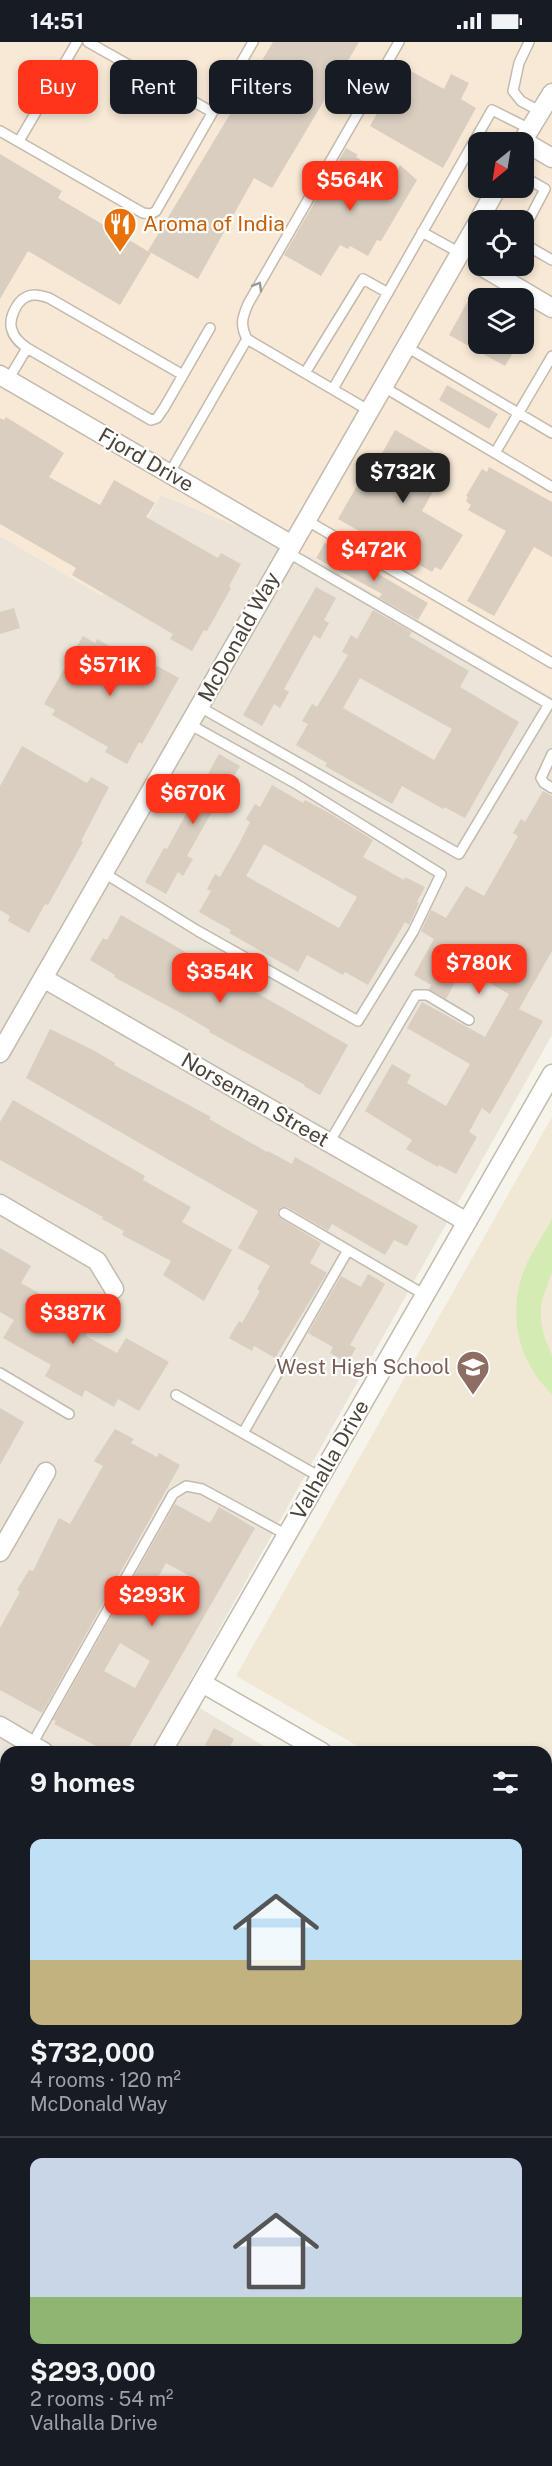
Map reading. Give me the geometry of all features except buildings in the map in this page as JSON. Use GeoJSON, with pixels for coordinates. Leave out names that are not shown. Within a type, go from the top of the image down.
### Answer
{"type":"FeatureCollection","features":[{"type":"Feature","properties":{"kind":"street"},"geometry":{"type":"LineString","coordinates":[[529,132],[547,106]]}},
{"type":"Feature","properties":{"kind":"street"},"geometry":{"type":"LineString","coordinates":[[534,145],[552,158]]}},
{"type":"Feature","properties":{"kind":"street","name":"McDonald Way"},"geometry":{"type":"LineString","coordinates":[[0,1053],[468,240]]}},
{"type":"Feature","properties":{"kind":"street"},"geometry":{"type":"LineString","coordinates":[[460,253],[468,258]]}},
{"type":"Feature","properties":{"kind":"street"},"geometry":{"type":"LineString","coordinates":[[498,276],[552,308]]}},
{"type":"Feature","properties":{"kind":"street","name":"Fjord Drive"},"geometry":{"type":"LineString","coordinates":[[4,378],[169,474],[290,549]]}},
{"type":"Feature","properties":{"kind":"street","name":"Norseman Street"},"geometry":{"type":"LineString","coordinates":[[43,978],[467,1222]]}},
{"type":"Feature","properties":{"kind":"street","name":"Valhalla Drive"},"geometry":{"type":"LineString","coordinates":[[165,1746],[552,1074]]}},
{"type":"Feature","properties":{"kind":"street"},"geometry":{"type":"LineString","coordinates":[[0,1204],[97,1261],[114,1289]]}},
{"type":"Feature","properties":{"kind":"street"},"geometry":{"type":"LineString","coordinates":[[0,1552],[46,1472]]}},
{"type":"Feature","properties":{"kind":"street"},"geometry":{"type":"LineString","coordinates":[[202,1683],[312,1746]]}},
{"type":"Feature","properties":{"kind":"street"},"geometry":{"type":"LineString","coordinates":[[0,1726],[28,1746]]}},
{"type":"Feature","properties":{"kind":"lane"},"geometry":{"type":"LineString","coordinates":[[19,141],[76,42]]}},
{"type":"Feature","properties":{"kind":"lane"},"geometry":{"type":"LineString","coordinates":[[88,42],[209,110]]}},
{"type":"Feature","properties":{"kind":"lane"},"geometry":{"type":"LineString","coordinates":[[242,60],[253,42]]}},
{"type":"Feature","properties":{"kind":"lane"},"geometry":{"type":"LineString","coordinates":[[368,410],[247,339],[241,320],[248,304],[399,42]]}},
{"type":"Feature","properties":{"kind":"lane"},"geometry":{"type":"LineString","coordinates":[[529,42],[519,63],[513,91],[521,101],[547,106]]}},
{"type":"Feature","properties":{"kind":"lane"},"geometry":{"type":"LineString","coordinates":[[479,132],[492,110],[518,132]]}},
{"type":"Feature","properties":{"kind":"lane"},"geometry":{"type":"LineString","coordinates":[[0,131],[143,213],[151,214],[156,211],[211,114]]}},
{"type":"Feature","properties":{"kind":"lane"},"geometry":{"type":"LineString","coordinates":[[333,389],[468,152]]}},
{"type":"Feature","properties":{"kind":"lane"},"geometry":{"type":"LineString","coordinates":[[534,183],[545,189],[534,210]]}},
{"type":"Feature","properties":{"kind":"lane"},"geometry":{"type":"LineString","coordinates":[[422,232],[460,253]]}},
{"type":"Feature","properties":{"kind":"lane"},"geometry":{"type":"LineString","coordinates":[[534,250],[552,260]]}},
{"type":"Feature","properties":{"kind":"lane"},"geometry":{"type":"LineString","coordinates":[[305,373],[363,279],[388,293]]}},
{"type":"Feature","properties":{"kind":"lane"},"geometry":{"type":"LineString","coordinates":[[183,375],[49,298],[37,295],[26,297],[11,318],[10,327],[15,338],[27,348],[151,420],[157,418],[164,408],[183,375],[210,328]]}},
{"type":"Feature","properties":{"kind":"lane"},"geometry":{"type":"LineString","coordinates":[[169,474],[247,339]]}},
{"type":"Feature","properties":{"kind":"lane"},"geometry":{"type":"LineString","coordinates":[[405,346],[552,433]]}},
{"type":"Feature","properties":{"kind":"lane"},"geometry":{"type":"LineString","coordinates":[[4,378],[27,348]]}},
{"type":"Feature","properties":{"kind":"lane"},"geometry":{"type":"LineString","coordinates":[[495,453],[552,356]]}},
{"type":"Feature","properties":{"kind":"lane"},"geometry":{"type":"LineString","coordinates":[[382,386],[552,487]]}},
{"type":"Feature","properties":{"kind":"lane"},"geometry":{"type":"LineString","coordinates":[[306,520],[552,663]]}},
{"type":"Feature","properties":{"kind":"lane"},"geometry":{"type":"LineString","coordinates":[[200,707],[459,854],[549,704],[290,549]]}},
{"type":"Feature","properties":{"kind":"lane"},"geometry":{"type":"LineString","coordinates":[[104,873],[198,931],[358,1021],[413,932],[441,874],[293,782],[189,724]]}},
{"type":"Feature","properties":{"kind":"lane"},"geometry":{"type":"LineString","coordinates":[[552,754],[541,778],[552,788]]}},
{"type":"Feature","properties":{"kind":"lane"},"geometry":{"type":"LineString","coordinates":[[329,1143],[416,995],[427,995],[470,1020]]}},
{"type":"Feature","properties":{"kind":"lane"},"geometry":{"type":"LineString","coordinates":[[284,1213],[425,1295]]}},
{"type":"Feature","properties":{"kind":"lane"},"geometry":{"type":"LineString","coordinates":[[243,1433],[348,1250]]}},
{"type":"Feature","properties":{"kind":"lane"},"geometry":{"type":"LineString","coordinates":[[0,1373],[69,1414]]}},
{"type":"Feature","properties":{"kind":"lane"},"geometry":{"type":"LineString","coordinates":[[176,1395],[320,1477]]}},
{"type":"Feature","properties":{"kind":"lane"},"geometry":{"type":"LineString","coordinates":[[36,1746],[173,1494],[186,1486],[202,1489],[287,1535]]}},
{"type":"Feature","properties":{"kind":"shaded area"},"geometry":{"type":"Polygon","coordinates":[[[0,42],[552,42],[552,697],[312,557],[161,495],[102,596],[0,536],[0,42]]]}},
{"type":"Feature","properties":{"kind":"shaded area"},"geometry":{"type":"Polygon","coordinates":[[[161,495],[312,557],[552,697],[552,1035],[181,1697],[264,1746],[0,1746],[0,536],[102,596],[161,495]]]}},
{"type":"Feature","properties":{"kind":"shaded area","name":"West High School"},"geometry":{"type":"Polygon","coordinates":[[[552,1117],[552,1746],[358,1746],[236,1676],[552,1117]]]}},
{"type":"Feature","properties":{"kind":"green space"},"geometry":{"type":"Polygon","coordinates":[[[552,1219],[552,1272],[541,1303],[541,1320],[544,1336],[552,1356],[552,1394],[530,1366],[518,1333],[516,1316],[517,1298],[527,1263],[552,1219]]]}},
{"type":"Feature","properties":{"kind":"place","name":"Aroma of India"},"geometry":{"type":"Point","coordinates":[120,253]}},
{"type":"Feature","properties":{"kind":"place","name":"West High School"},"geometry":{"type":"Point","coordinates":[473,1396]}}]}
